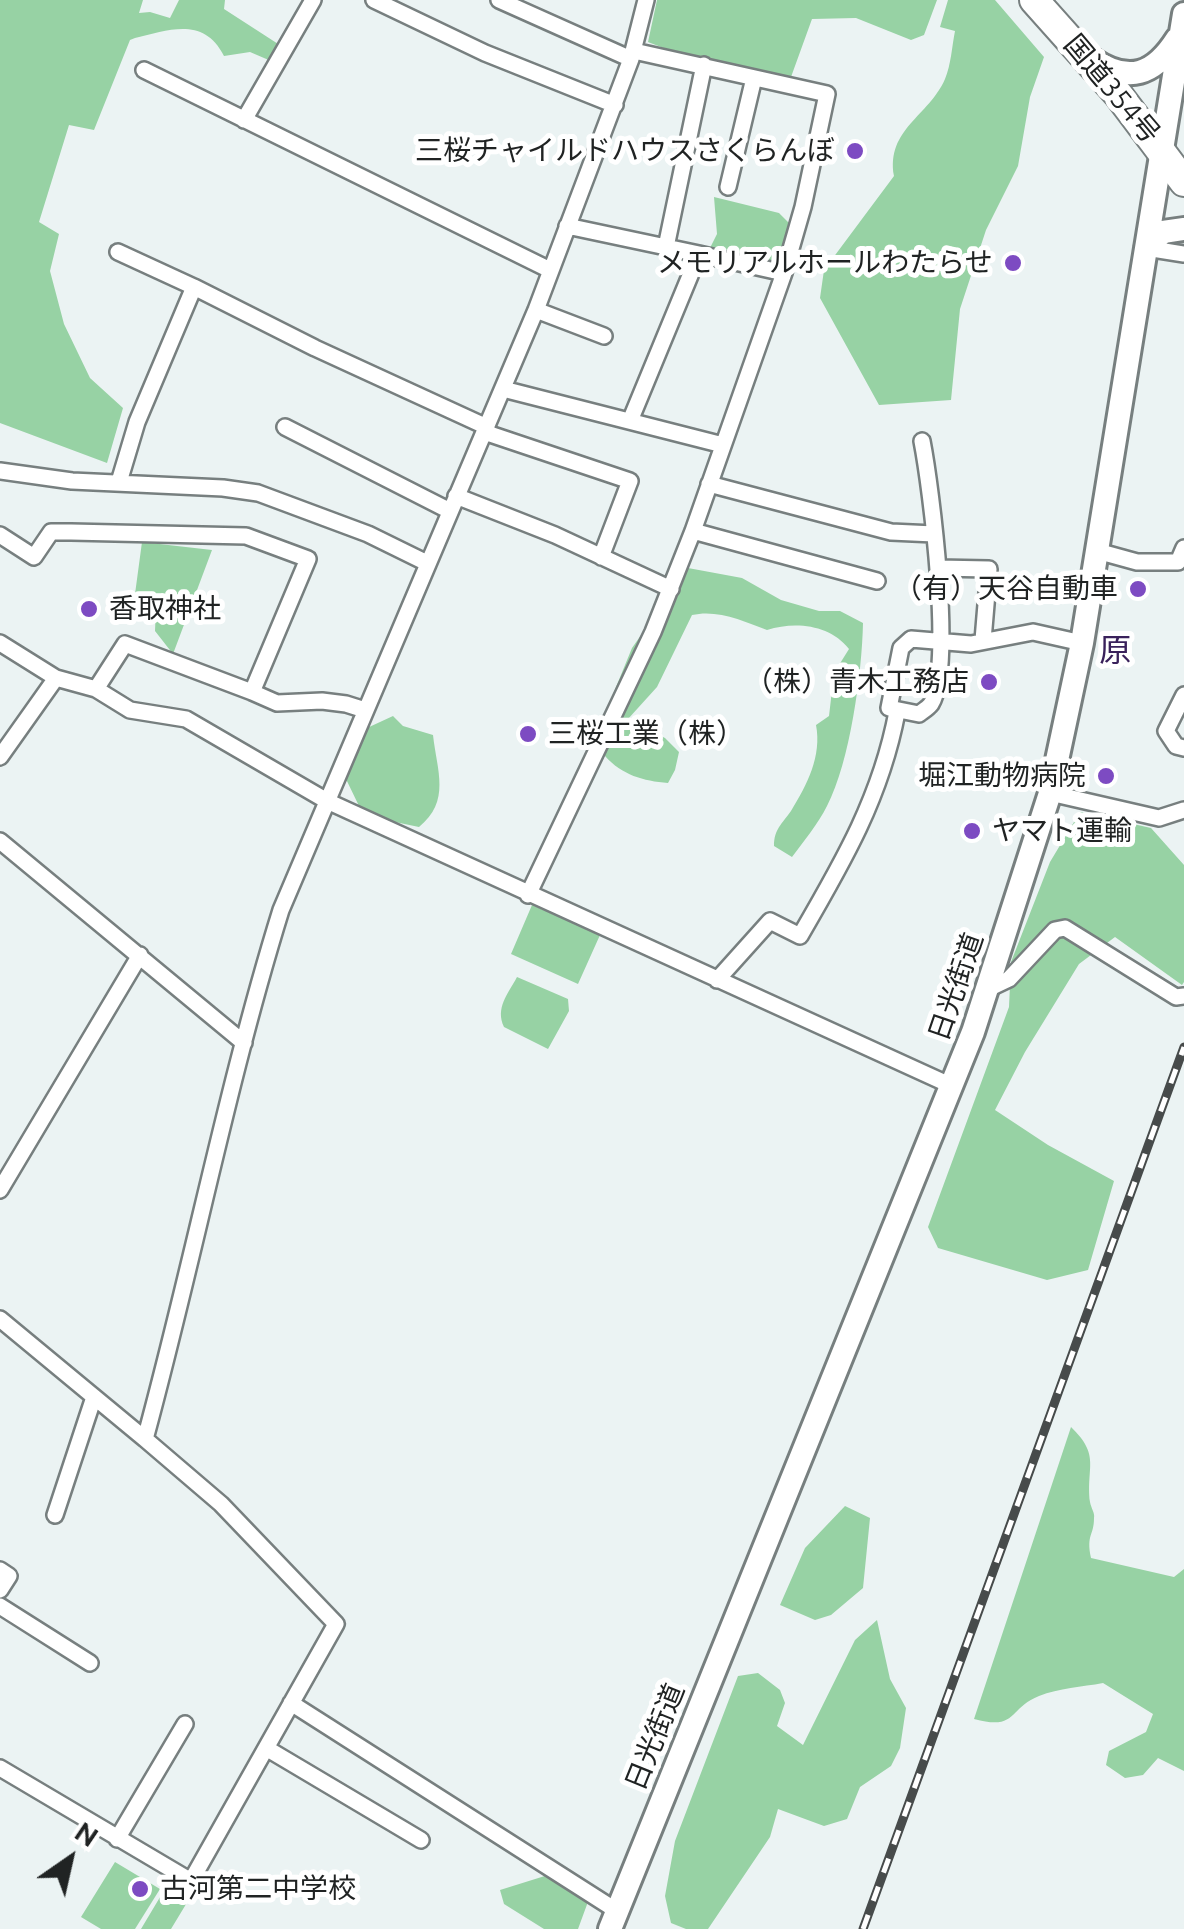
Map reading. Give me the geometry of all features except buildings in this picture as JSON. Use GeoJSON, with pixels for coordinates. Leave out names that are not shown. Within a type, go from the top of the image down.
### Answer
{"type":"FeatureCollection","features":[{"type":"Feature","properties":{"kind":"highway","name":"国道354号"},"geometry":{"type":"LineString","coordinates":[[1034,0],[1085,54],[1184,181]]}},
{"type":"Feature","properties":{"kind":"main road"},"geometry":{"type":"LineString","coordinates":[[1085,54],[1120,74],[1138,73],[1160,62],[1183,22]]}},
{"type":"Feature","properties":{"kind":"main road","name":"日光街道"},"geometry":{"type":"LineString","coordinates":[[613,1920],[952,1086],[988,988],[1050,793],[1082,642],[1183,22]]}},
{"type":"Feature","properties":{"kind":"main road"},"geometry":{"type":"LineString","coordinates":[[1146,248],[1164,232],[1184,229]]}},
{"type":"Feature","properties":{"kind":"street"},"geometry":{"type":"LineString","coordinates":[[244,120],[313,0]]}},
{"type":"Feature","properties":{"kind":"street"},"geometry":{"type":"LineString","coordinates":[[374,0],[485,53],[615,106]]}},
{"type":"Feature","properties":{"kind":"street"},"geometry":{"type":"LineString","coordinates":[[500,0],[633,55],[704,65],[827,94],[804,207],[784,273],[693,531],[528,895]]}},
{"type":"Feature","properties":{"kind":"street"},"geometry":{"type":"LineString","coordinates":[[145,1439],[280,910],[536,310],[615,106],[646,0]]}},
{"type":"Feature","properties":{"kind":"street"},"geometry":{"type":"LineString","coordinates":[[666,247],[704,65]]}},
{"type":"Feature","properties":{"kind":"street"},"geometry":{"type":"LineString","coordinates":[[144,70],[550,270]]}},
{"type":"Feature","properties":{"kind":"street"},"geometry":{"type":"LineString","coordinates":[[728,187],[754,78]]}},
{"type":"Feature","properties":{"kind":"street"},"geometry":{"type":"LineString","coordinates":[[567,226],[784,273]]}},
{"type":"Feature","properties":{"kind":"street"},"geometry":{"type":"LineString","coordinates":[[1146,248],[1184,254]]}},
{"type":"Feature","properties":{"kind":"street"},"geometry":{"type":"LineString","coordinates":[[118,252],[486,429],[630,481],[601,557]]}},
{"type":"Feature","properties":{"kind":"street"},"geometry":{"type":"LineString","coordinates":[[630,421],[699,254]]}},
{"type":"Feature","properties":{"kind":"street"},"geometry":{"type":"LineString","coordinates":[[119,482],[137,422],[194,287]]}},
{"type":"Feature","properties":{"kind":"street"},"geometry":{"type":"LineString","coordinates":[[536,310],[604,336]]}},
{"type":"Feature","properties":{"kind":"street"},"geometry":{"type":"LineString","coordinates":[[503,389],[722,445]]}},
{"type":"Feature","properties":{"kind":"street"},"geometry":{"type":"LineString","coordinates":[[285,426],[453,504],[555,535],[670,589]]}},
{"type":"Feature","properties":{"kind":"street"},"geometry":{"type":"LineString","coordinates":[[922,441],[932,491],[940,640],[932,702],[919,714],[890,708],[901,648],[911,639],[940,640],[971,644],[1032,632],[1082,642]]}},
{"type":"Feature","properties":{"kind":"street"},"geometry":{"type":"LineString","coordinates":[[0,471],[72,481],[258,493],[368,534],[427,562]]}},
{"type":"Feature","properties":{"kind":"street"},"geometry":{"type":"LineString","coordinates":[[709,484],[891,532],[934,534]]}},
{"type":"Feature","properties":{"kind":"street"},"geometry":{"type":"LineString","coordinates":[[693,531],[878,581]]}},
{"type":"Feature","properties":{"kind":"street"},"geometry":{"type":"LineString","coordinates":[[0,535],[34,557],[51,532],[71,532],[246,536],[308,559],[252,692]]}},
{"type":"Feature","properties":{"kind":"street"},"geometry":{"type":"LineString","coordinates":[[1097,551],[1137,562],[1178,562],[1184,548]]}},
{"type":"Feature","properties":{"kind":"street"},"geometry":{"type":"LineString","coordinates":[[938,568],[988,569],[984,640]]}},
{"type":"Feature","properties":{"kind":"street"},"geometry":{"type":"LineString","coordinates":[[0,643],[56,678],[96,689],[130,710],[186,720],[327,801],[952,1086]]}},
{"type":"Feature","properties":{"kind":"street"},"geometry":{"type":"LineString","coordinates":[[96,689],[124,644],[277,703],[322,701],[365,710]]}},
{"type":"Feature","properties":{"kind":"street"},"geometry":{"type":"LineString","coordinates":[[0,757],[56,678]]}},
{"type":"Feature","properties":{"kind":"street"},"geometry":{"type":"LineString","coordinates":[[1184,695],[1166,732],[1176,746],[1184,748]]}},
{"type":"Feature","properties":{"kind":"street"},"geometry":{"type":"LineString","coordinates":[[717,980],[770,921],[800,936],[855,842],[888,757],[897,712]]}},
{"type":"Feature","properties":{"kind":"street"},"geometry":{"type":"LineString","coordinates":[[1050,793],[1159,818],[1184,810]]}},
{"type":"Feature","properties":{"kind":"street"},"geometry":{"type":"LineString","coordinates":[[0,840],[244,1043]]}},
{"type":"Feature","properties":{"kind":"street"},"geometry":{"type":"LineString","coordinates":[[988,988],[1009,979],[1056,930],[1065,928],[1176,997],[1184,996]]}},
{"type":"Feature","properties":{"kind":"street"},"geometry":{"type":"LineString","coordinates":[[0,1190],[140,956]]}},
{"type":"Feature","properties":{"kind":"street"},"geometry":{"type":"LineString","coordinates":[[0,1319],[222,1504],[336,1624],[191,1882],[0,1768]]}},
{"type":"Feature","properties":{"kind":"street"},"geometry":{"type":"LineString","coordinates":[[55,1516],[94,1397]]}},
{"type":"Feature","properties":{"kind":"street"},"geometry":{"type":"LineString","coordinates":[[0,1570],[8,1576],[0,1590]]}},
{"type":"Feature","properties":{"kind":"street"},"geometry":{"type":"LineString","coordinates":[[0,1606],[90,1663]]}},
{"type":"Feature","properties":{"kind":"street"},"geometry":{"type":"LineString","coordinates":[[291,1702],[613,1920]]}},
{"type":"Feature","properties":{"kind":"street"},"geometry":{"type":"LineString","coordinates":[[117,1838],[185,1724]]}},
{"type":"Feature","properties":{"kind":"street"},"geometry":{"type":"LineString","coordinates":[[266,1748],[421,1840]]}},
{"type":"Feature","properties":{"kind":"green space"},"geometry":{"type":"Polygon","coordinates":[[[0,0],[143,0],[139,13],[170,18],[179,0],[225,0],[224,9],[289,51],[271,61],[250,52],[224,56],[206,35],[185,29],[135,38],[130,40],[94,130],[69,125],[39,222],[59,234],[50,271],[64,324],[90,378],[123,408],[107,463],[0,423],[0,0]]]}},
{"type":"Feature","properties":{"kind":"green space"},"geometry":{"type":"Polygon","coordinates":[[[657,0],[937,0],[924,35],[911,40],[856,18],[812,19],[791,77],[679,54],[648,42],[657,0]]]}},
{"type":"Feature","properties":{"kind":"green space"},"geometry":{"type":"Polygon","coordinates":[[[948,0],[995,0],[1044,57],[1030,97],[1018,166],[986,230],[960,309],[951,400],[879,405],[820,298],[824,270],[894,176],[893,160],[902,134],[945,79],[955,31],[940,27],[948,0]]]}},
{"type":"Feature","properties":{"kind":"green space"},"geometry":{"type":"Polygon","coordinates":[[[714,197],[779,213],[789,223],[779,267],[709,250],[717,234],[714,197]]]}},
{"type":"Feature","properties":{"kind":"green space"},"geometry":{"type":"Polygon","coordinates":[[[142,542],[212,550],[173,654],[155,631],[156,606],[135,594],[142,542]]]}},
{"type":"Feature","properties":{"kind":"green space"},"geometry":{"type":"Polygon","coordinates":[[[688,568],[742,578],[781,600],[819,611],[840,611],[863,623],[857,691],[842,766],[823,813],[792,857],[774,846],[774,840],[808,781],[817,748],[816,725],[829,716],[834,673],[849,649],[832,635],[812,627],[767,630],[721,615],[692,615],[657,687],[628,719],[665,738],[679,752],[668,783],[634,776],[605,756],[607,709],[632,648],[688,568]]]}},
{"type":"Feature","properties":{"kind":"green space"},"geometry":{"type":"Polygon","coordinates":[[[393,716],[403,726],[433,735],[439,796],[419,827],[395,822],[359,806],[345,777],[367,728],[393,716]]]}},
{"type":"Feature","properties":{"kind":"green space"},"geometry":{"type":"Polygon","coordinates":[[[1080,812],[1151,828],[1184,865],[1184,982],[1182,985],[1115,937],[1079,964],[995,1110],[1114,1181],[1088,1270],[1047,1280],[938,1248],[928,1227],[1009,1007],[1011,962],[1050,862],[1080,812]]]}},
{"type":"Feature","properties":{"kind":"green space"},"geometry":{"type":"Polygon","coordinates":[[[532,905],[600,935],[578,984],[511,954],[532,905]]]}},
{"type":"Feature","properties":{"kind":"green space"},"geometry":{"type":"Polygon","coordinates":[[[517,977],[568,999],[569,1011],[548,1049],[504,1027],[502,1007],[517,977]]]}},
{"type":"Feature","properties":{"kind":"green space"},"geometry":{"type":"Polygon","coordinates":[[[1071,1427],[1089,1454],[1094,1516],[1091,1558],[1174,1577],[1184,1569],[1184,1771],[1158,1758],[1143,1775],[1125,1778],[1106,1765],[1109,1751],[1146,1732],[1153,1714],[1103,1683],[1039,1696],[1006,1720],[974,1719],[1071,1427]]]}},
{"type":"Feature","properties":{"kind":"green space"},"geometry":{"type":"Polygon","coordinates":[[[845,1506],[870,1518],[863,1588],[831,1615],[815,1620],[780,1605],[805,1548],[845,1506]]]}},
{"type":"Feature","properties":{"kind":"green space"},"geometry":{"type":"Polygon","coordinates":[[[877,1620],[890,1679],[906,1708],[900,1748],[891,1766],[860,1787],[847,1819],[824,1826],[778,1809],[770,1837],[708,1929],[686,1929],[671,1923],[665,1896],[675,1841],[738,1676],[758,1673],[780,1690],[785,1703],[777,1726],[803,1745],[855,1640],[877,1620]]]}},
{"type":"Feature","properties":{"kind":"green space"},"geometry":{"type":"Polygon","coordinates":[[[115,1862],[160,1889],[135,1929],[101,1929],[81,1917],[115,1862]]]}},
{"type":"Feature","properties":{"kind":"green space"},"geometry":{"type":"Polygon","coordinates":[[[548,1875],[589,1899],[578,1929],[544,1929],[504,1904],[500,1890],[548,1875]]]}},
{"type":"Feature","properties":{"kind":"green space"},"geometry":{"type":"Polygon","coordinates":[[[172,1877],[194,1891],[171,1929],[141,1929],[172,1877]]]}},
{"type":"Feature","properties":{"kind":"railway"},"geometry":{"type":"LineString","coordinates":[[863,1929],[1184,1047]]}},
{"type":"Feature","properties":{"kind":"place","name":"三桜チャイルドハウスさくらんぼ"},"geometry":{"type":"Point","coordinates":[855,151]}},
{"type":"Feature","properties":{"kind":"place","name":"メモリアルホールわたらせ"},"geometry":{"type":"Point","coordinates":[1013,263]}},
{"type":"Feature","properties":{"kind":"place","name":"（有）天谷自動車"},"geometry":{"type":"Point","coordinates":[1138,589]}},
{"type":"Feature","properties":{"kind":"place","name":"香取神社"},"geometry":{"type":"Point","coordinates":[89,609]}},
{"type":"Feature","properties":{"kind":"place","name":"（株）青木工務店"},"geometry":{"type":"Point","coordinates":[989,682]}},
{"type":"Feature","properties":{"kind":"place","name":"三桜工業（株）"},"geometry":{"type":"Point","coordinates":[528,734]}},
{"type":"Feature","properties":{"kind":"place","name":"堀江動物病院"},"geometry":{"type":"Point","coordinates":[1106,776]}},
{"type":"Feature","properties":{"kind":"place","name":"ヤマト運輸"},"geometry":{"type":"Point","coordinates":[972,831]}},
{"type":"Feature","properties":{"kind":"place","name":"古河第二中学校"},"geometry":{"type":"Point","coordinates":[140,1889]}},
{"type":"Feature","properties":{"kind":"district","name":"原"},"geometry":{"type":"Point","coordinates":[1115,650]}}]}
